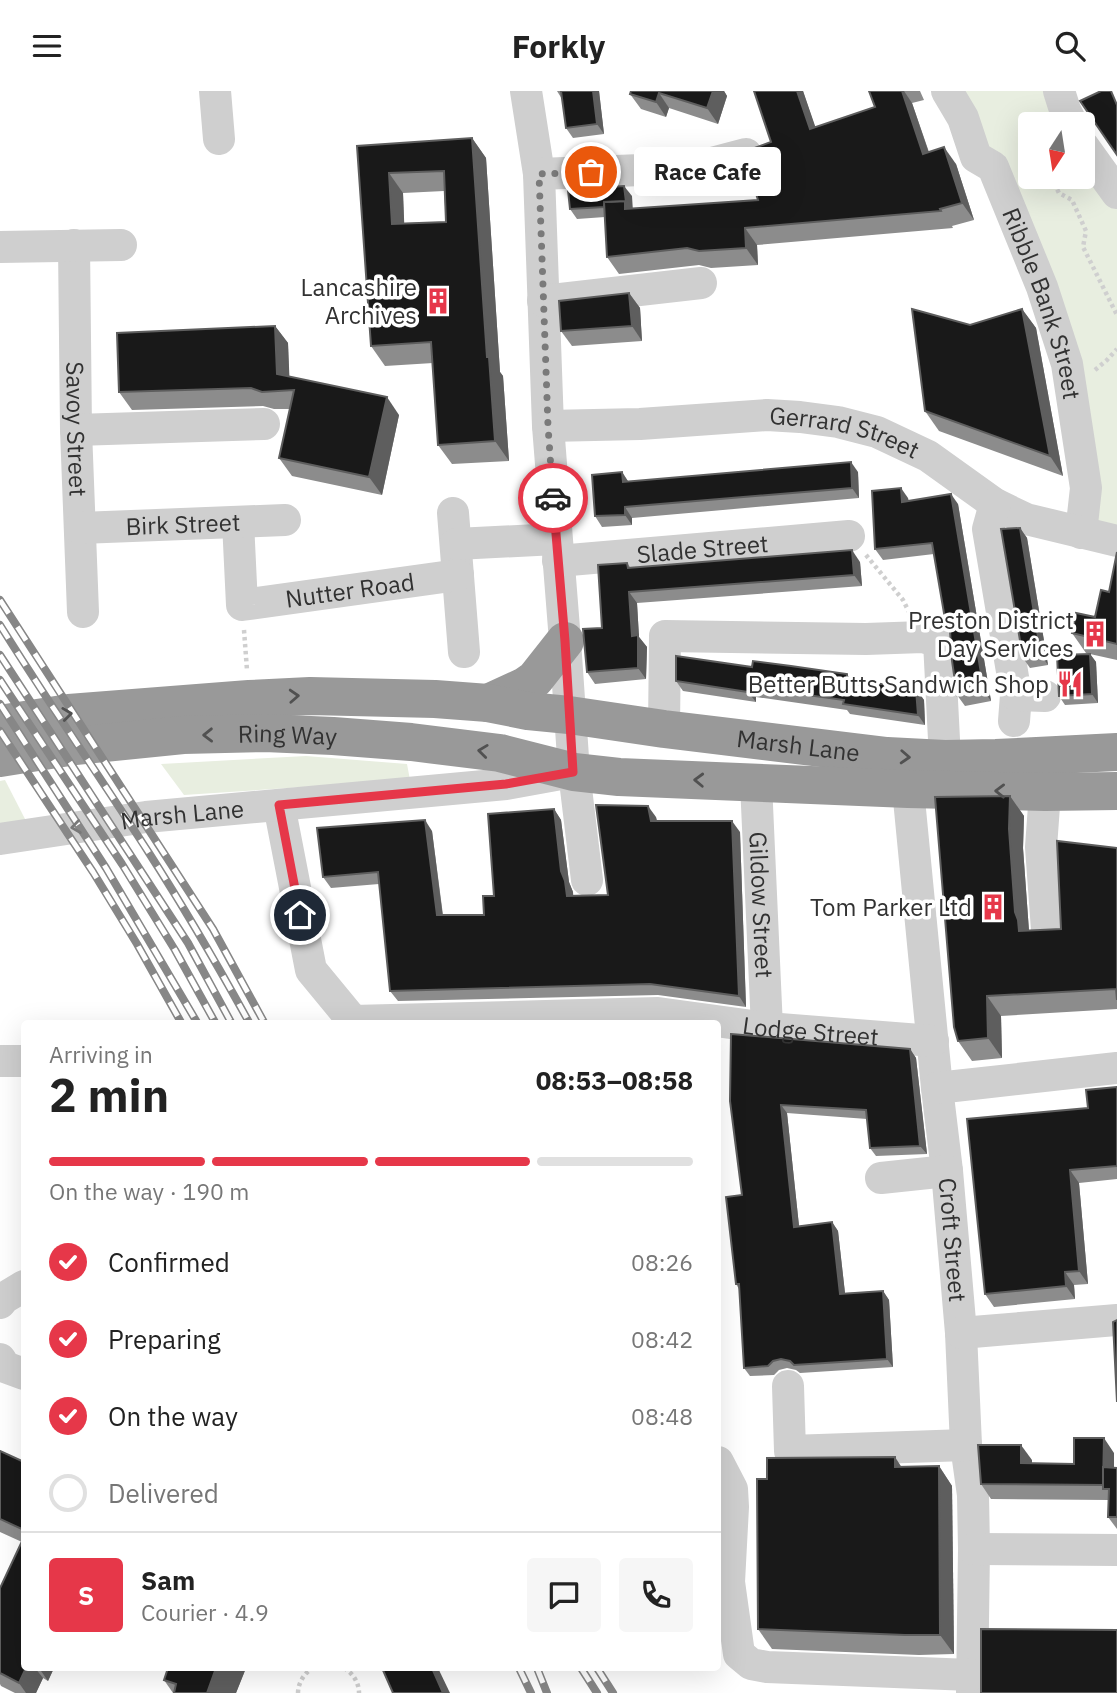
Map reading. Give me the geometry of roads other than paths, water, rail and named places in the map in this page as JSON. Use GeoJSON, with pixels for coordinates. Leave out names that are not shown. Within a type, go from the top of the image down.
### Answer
{"type":"FeatureCollection","features":[{"type":"Feature","properties":{"kind":"highway"},"geometry":{"type":"LineString","coordinates":[[488,703],[525,686],[535,678],[565,641]]}},
{"type":"Feature","properties":{"kind":"highway","name":"Ring Way"},"geometry":{"type":"LineString","coordinates":[[0,724],[69,713],[310,696],[435,699],[488,703],[569,715]]}},
{"type":"Feature","properties":{"kind":"highway","name":"Marsh Lane"},"geometry":{"type":"LineString","coordinates":[[569,715],[887,756],[996,758],[1106,751]]}},
{"type":"Feature","properties":{"kind":"highway","name":"Ring Way"},"geometry":{"type":"LineString","coordinates":[[0,758],[75,746],[183,735],[265,733],[334,736],[500,753],[573,772]]}},
{"type":"Feature","properties":{"kind":"highway","name":"Marsh Lane"},"geometry":{"type":"LineString","coordinates":[[573,772],[619,777],[908,789],[1045,793],[1117,791]]}},
{"type":"Feature","properties":{"kind":"street"},"geometry":{"type":"LineString","coordinates":[[215,91],[219,139]]}},
{"type":"Feature","properties":{"kind":"street"},"geometry":{"type":"LineString","coordinates":[[526,91],[539,174],[548,426],[573,772],[587,880]]}},
{"type":"Feature","properties":{"kind":"street","name":"Ribble Bank Street"},"geometry":{"type":"LineString","coordinates":[[947,91],[963,118],[976,157],[993,167],[1042,287],[1068,364],[1086,488],[1081,533]]}},
{"type":"Feature","properties":{"kind":"street"},"geometry":{"type":"LineString","coordinates":[[1059,91],[1066,112]]}},
{"type":"Feature","properties":{"kind":"street"},"geometry":{"type":"LineString","coordinates":[[539,174],[693,168],[746,154]]}},
{"type":"Feature","properties":{"kind":"street"},"geometry":{"type":"LineString","coordinates":[[1096,164],[1117,193]]}},
{"type":"Feature","properties":{"kind":"street","name":"Savoy Street"},"geometry":{"type":"LineString","coordinates":[[74,245],[76,430],[83,612]]}},
{"type":"Feature","properties":{"kind":"street"},"geometry":{"type":"LineString","coordinates":[[0,247],[121,245]]}},
{"type":"Feature","properties":{"kind":"street"},"geometry":{"type":"LineString","coordinates":[[543,301],[701,283]]}},
{"type":"Feature","properties":{"kind":"street","name":"Gerrard Street"},"geometry":{"type":"LineString","coordinates":[[548,426],[640,424],[767,415],[838,422],[877,432],[928,456],[995,504],[1026,519],[1117,541]]}},
{"type":"Feature","properties":{"kind":"street"},"geometry":{"type":"LineString","coordinates":[[76,430],[264,424]]}},
{"type":"Feature","properties":{"kind":"street"},"geometry":{"type":"LineString","coordinates":[[995,504],[988,529],[1025,704]]}},
{"type":"Feature","properties":{"kind":"street"},"geometry":{"type":"LineString","coordinates":[[453,513],[464,652]]}},
{"type":"Feature","properties":{"kind":"street","name":"Birk Street"},"geometry":{"type":"LineString","coordinates":[[80,528],[285,520]]}},
{"type":"Feature","properties":{"kind":"street","name":"Nutter Road"},"geometry":{"type":"LineString","coordinates":[[238,522],[242,605],[458,575]]}},
{"type":"Feature","properties":{"kind":"street","name":"Slade Street"},"geometry":{"type":"LineString","coordinates":[[456,544],[557,550],[849,536]]}},
{"type":"Feature","properties":{"kind":"street"},"geometry":{"type":"LineString","coordinates":[[664,729],[664,636],[866,639],[923,637],[939,642],[945,759]]}},
{"type":"Feature","properties":{"kind":"street","name":"Marsh Lane"},"geometry":{"type":"LineString","coordinates":[[0,839],[146,817],[506,784],[573,772]]}},
{"type":"Feature","properties":{"kind":"street","name":"Gildow Street"},"geometry":{"type":"LineString","coordinates":[[756,783],[767,1028]]}},
{"type":"Feature","properties":{"kind":"street","name":"Croft Street"},"geometry":{"type":"LineString","coordinates":[[908,789],[947,1171],[961,1333],[966,1445],[974,1495],[971,1684]]}},
{"type":"Feature","properties":{"kind":"street"},"geometry":{"type":"LineString","coordinates":[[1045,793],[1041,847],[1047,929]]}},
{"type":"Feature","properties":{"kind":"street","name":"Lodge Street"},"geometry":{"type":"LineString","coordinates":[[279,805],[311,970],[352,1020]]}},
{"type":"Feature","properties":{"kind":"street","name":"Lodge Street"},"geometry":{"type":"LineString","coordinates":[[391,1020],[658,1013],[692,1020]]}},
{"type":"Feature","properties":{"kind":"street","name":"Lodge Street"},"geometry":{"type":"LineString","coordinates":[[721,1024],[933,1041]]}},
{"type":"Feature","properties":{"kind":"street"},"geometry":{"type":"LineString","coordinates":[[0,1061],[21,1061]]}},
{"type":"Feature","properties":{"kind":"street"},"geometry":{"type":"LineString","coordinates":[[937,1088],[1117,1068]]}},
{"type":"Feature","properties":{"kind":"street"},"geometry":{"type":"LineString","coordinates":[[881,1178],[947,1171]]}},
{"type":"Feature","properties":{"kind":"street"},"geometry":{"type":"LineString","coordinates":[[0,1303],[21,1288]]}},
{"type":"Feature","properties":{"kind":"street"},"geometry":{"type":"LineString","coordinates":[[961,1333],[1117,1320]]}},
{"type":"Feature","properties":{"kind":"street"},"geometry":{"type":"LineString","coordinates":[[0,1359],[5,1367],[21,1373]]}},
{"type":"Feature","properties":{"kind":"street"},"geometry":{"type":"LineString","coordinates":[[788,1386],[790,1451],[966,1445]]}},
{"type":"Feature","properties":{"kind":"street"},"geometry":{"type":"LineString","coordinates":[[721,1468],[732,1489],[729,1582],[739,1654],[751,1664],[767,1667],[971,1684]]}},
{"type":"Feature","properties":{"kind":"street"},"geometry":{"type":"LineString","coordinates":[[974,1549],[1117,1551]]}},
{"type":"Feature","properties":{"kind":"railway"},"geometry":{"type":"LineString","coordinates":[[0,600],[213,929],[263,1020]]}},
{"type":"Feature","properties":{"kind":"railway"},"geometry":{"type":"LineString","coordinates":[[0,625],[162,874],[248,1020]]}},
{"type":"Feature","properties":{"kind":"railway"},"geometry":{"type":"LineString","coordinates":[[0,655],[188,943],[230,1020]]}},
{"type":"Feature","properties":{"kind":"railway"},"geometry":{"type":"LineString","coordinates":[[0,680],[122,864],[214,1020]]}},
{"type":"Feature","properties":{"kind":"railway"},"geometry":{"type":"LineString","coordinates":[[0,704],[106,868],[196,1020]]}},
{"type":"Feature","properties":{"kind":"railway"},"geometry":{"type":"LineString","coordinates":[[0,731],[93,872],[180,1020]]}},
{"type":"Feature","properties":{"kind":"railway"},"geometry":{"type":"LineString","coordinates":[[520,1671],[531,1693]]}},
{"type":"Feature","properties":{"kind":"railway"},"geometry":{"type":"LineString","coordinates":[[538,1671],[547,1693]]}},
{"type":"Feature","properties":{"kind":"railway"},"geometry":{"type":"LineString","coordinates":[[583,1671],[597,1693]]}},
{"type":"Feature","properties":{"kind":"railway"},"geometry":{"type":"LineString","coordinates":[[599,1671],[613,1693]]}},
{"type":"Feature","properties":{"kind":"place","name":"Race Cafe"},"geometry":{"type":"Point","coordinates":[591,172]}},
{"type":"Feature","properties":{"kind":"place","name":"Lancashire Archives"},"geometry":{"type":"Point","coordinates":[438,301]}},
{"type":"Feature","properties":{"kind":"place","name":"Preston District Day Services"},"geometry":{"type":"Point","coordinates":[1095,634]}},
{"type":"Feature","properties":{"kind":"place","name":"Better Butts Sandwich Shop"},"geometry":{"type":"Point","coordinates":[1070,684]}},
{"type":"Feature","properties":{"kind":"place","name":"Tom Parker Ltd"},"geometry":{"type":"Point","coordinates":[993,907]}}]}
